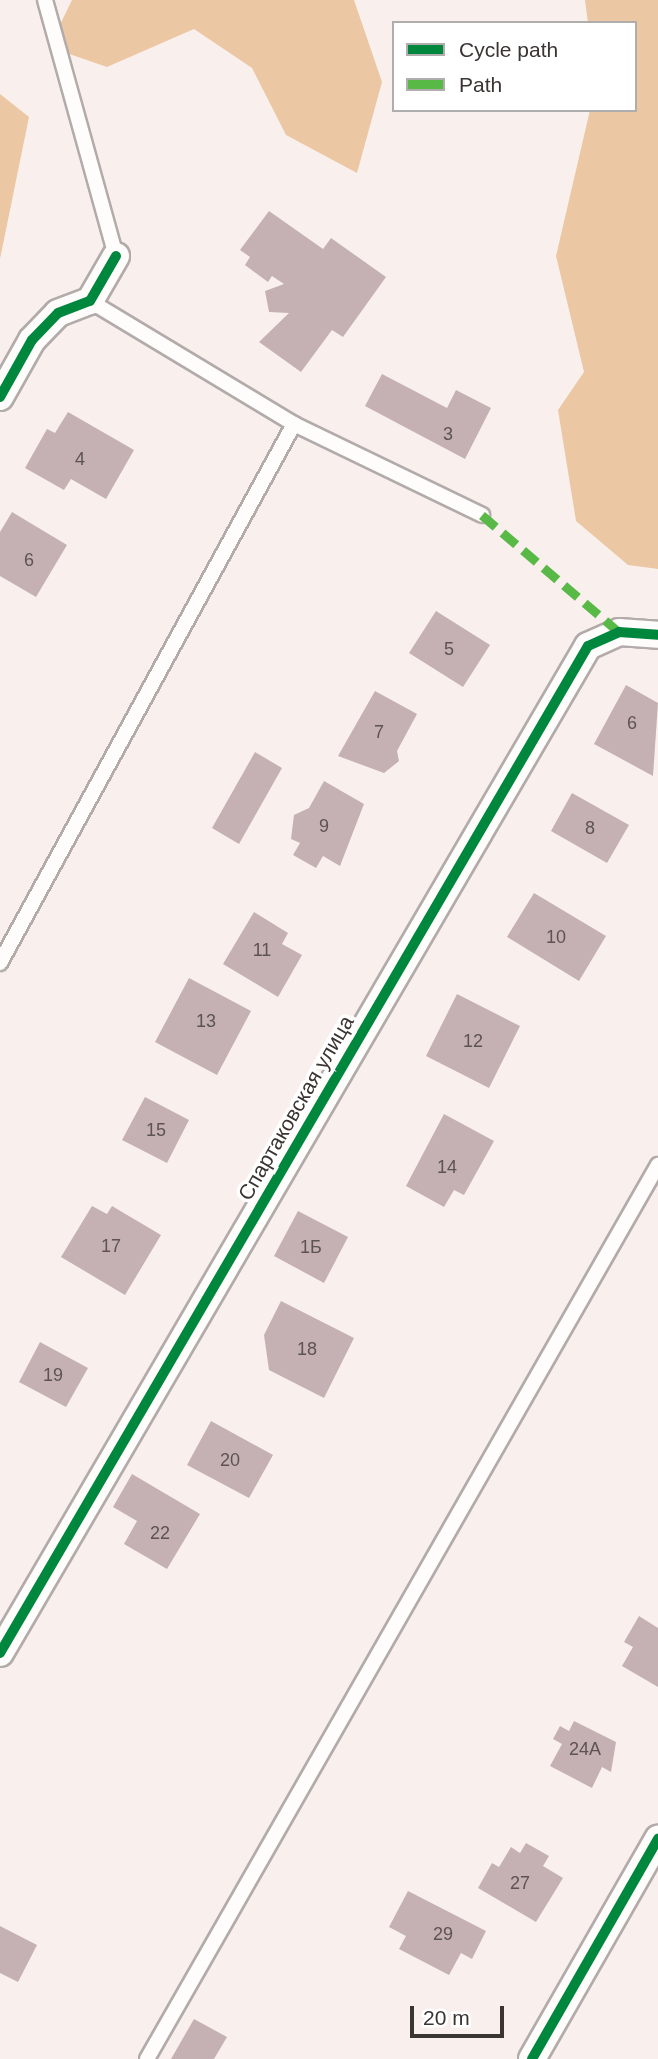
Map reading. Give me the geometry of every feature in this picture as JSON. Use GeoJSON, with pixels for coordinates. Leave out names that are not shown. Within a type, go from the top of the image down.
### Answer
{"type":"FeatureCollection","features":[{"type":"Feature","properties":{"kind":"street"},"geometry":{"type":"LineString","coordinates":[[0,397],[32,340],[58,313],[90,301],[116,256]]}},
{"type":"Feature","properties":{"kind":"street","name":"Спартаковская улица"},"geometry":{"type":"LineString","coordinates":[[0,1653],[588,646],[619,632],[658,635]]}},
{"type":"Feature","properties":{"kind":"street"},"geometry":{"type":"LineString","coordinates":[[532,2059],[658,1839]]}},
{"type":"Feature","properties":{"kind":"lane"},"geometry":{"type":"LineString","coordinates":[[46,0],[116,256]]}},
{"type":"Feature","properties":{"kind":"lane"},"geometry":{"type":"LineString","coordinates":[[90,301],[294,424],[482,515]]}},
{"type":"Feature","properties":{"kind":"lane"},"geometry":{"type":"LineString","coordinates":[[0,963],[294,424]]}},
{"type":"Feature","properties":{"kind":"lane"},"geometry":{"type":"LineString","coordinates":[[147,2059],[658,1165]]}},
{"type":"Feature","properties":{"kind":"shaded area"},"geometry":{"type":"Polygon","coordinates":[[[72,0],[354,0],[382,82],[357,173],[286,135],[252,68],[194,29],[107,67],[49,47],[72,0]]]}},
{"type":"Feature","properties":{"kind":"shaded area"},"geometry":{"type":"Polygon","coordinates":[[[585,0],[658,0],[658,569],[628,565],[576,521],[558,410],[584,372],[556,256],[590,112],[637,112],[637,21],[588,21],[585,0]]]}},
{"type":"Feature","properties":{"kind":"shaded area"},"geometry":{"type":"Polygon","coordinates":[[[0,94],[29,117],[0,259],[0,94]]]}},
{"type":"Feature","properties":{"kind":"building"},"geometry":{"type":"Polygon","coordinates":[[[269,211],[323,249],[331,238],[386,277],[343,337],[332,330],[301,372],[259,342],[289,313],[269,312],[265,291],[284,284],[272,276],[268,282],[245,265],[250,257],[240,250],[269,211]]]}},
{"type":"Feature","properties":{"kind":"building"},"geometry":{"type":"Polygon","coordinates":[[[382,374],[447,408],[456,390],[491,408],[465,459],[365,406],[382,374]]]}},
{"type":"Feature","properties":{"kind":"building"},"geometry":{"type":"Polygon","coordinates":[[[68,412],[134,450],[106,499],[71,479],[64,490],[25,468],[47,429],[55,433],[68,412]]]}},
{"type":"Feature","properties":{"kind":"building"},"geometry":{"type":"Polygon","coordinates":[[[12,512],[67,545],[36,597],[0,576],[0,532],[12,512]]]}},
{"type":"Feature","properties":{"kind":"building"},"geometry":{"type":"Polygon","coordinates":[[[436,611],[490,645],[463,687],[409,653],[436,611]]]}},
{"type":"Feature","properties":{"kind":"building"},"geometry":{"type":"Polygon","coordinates":[[[626,685],[658,703],[653,776],[594,744],[626,685]]]}},
{"type":"Feature","properties":{"kind":"building"},"geometry":{"type":"Polygon","coordinates":[[[375,691],[417,714],[397,751],[399,761],[384,773],[338,756],[375,691]]]}},
{"type":"Feature","properties":{"kind":"building"},"geometry":{"type":"Polygon","coordinates":[[[255,752],[282,768],[239,844],[212,828],[255,752]]]}},
{"type":"Feature","properties":{"kind":"building"},"geometry":{"type":"Polygon","coordinates":[[[324,781],[364,804],[340,866],[323,856],[316,868],[293,855],[300,843],[291,839],[294,815],[309,808],[324,781]]]}},
{"type":"Feature","properties":{"kind":"building"},"geometry":{"type":"Polygon","coordinates":[[[572,793],[629,825],[607,863],[551,831],[572,793]]]}},
{"type":"Feature","properties":{"kind":"building"},"geometry":{"type":"Polygon","coordinates":[[[534,893],[606,936],[579,981],[507,937],[534,893]]]}},
{"type":"Feature","properties":{"kind":"building"},"geometry":{"type":"Polygon","coordinates":[[[254,912],[288,933],[282,944],[302,955],[278,997],[223,964],[254,912]]]}},
{"type":"Feature","properties":{"kind":"building"},"geometry":{"type":"Polygon","coordinates":[[[189,978],[251,1011],[217,1075],[155,1042],[189,978]]]}},
{"type":"Feature","properties":{"kind":"building"},"geometry":{"type":"Polygon","coordinates":[[[457,994],[520,1026],[489,1088],[426,1056],[457,994]]]}},
{"type":"Feature","properties":{"kind":"building"},"geometry":{"type":"Polygon","coordinates":[[[145,1097],[189,1120],[167,1163],[122,1140],[145,1097]]]}},
{"type":"Feature","properties":{"kind":"building"},"geometry":{"type":"Polygon","coordinates":[[[444,1114],[494,1141],[464,1195],[454,1190],[444,1207],[406,1186],[444,1114]]]}},
{"type":"Feature","properties":{"kind":"building"},"geometry":{"type":"Polygon","coordinates":[[[92,1206],[107,1214],[112,1206],[161,1235],[125,1295],[61,1257],[92,1206]]]}},
{"type":"Feature","properties":{"kind":"building"},"geometry":{"type":"Polygon","coordinates":[[[298,1211],[348,1237],[324,1283],[274,1256],[298,1211]]]}},
{"type":"Feature","properties":{"kind":"building"},"geometry":{"type":"Polygon","coordinates":[[[281,1301],[354,1338],[324,1398],[269,1370],[264,1335],[281,1301]]]}},
{"type":"Feature","properties":{"kind":"building"},"geometry":{"type":"Polygon","coordinates":[[[40,1342],[88,1368],[66,1407],[19,1382],[40,1342]]]}},
{"type":"Feature","properties":{"kind":"building"},"geometry":{"type":"Polygon","coordinates":[[[211,1421],[273,1455],[249,1498],[187,1465],[211,1421]]]}},
{"type":"Feature","properties":{"kind":"building"},"geometry":{"type":"Polygon","coordinates":[[[132,1474],[200,1514],[167,1569],[124,1544],[137,1521],[113,1507],[132,1474]]]}},
{"type":"Feature","properties":{"kind":"building"},"geometry":{"type":"Polygon","coordinates":[[[639,1616],[658,1628],[658,1687],[622,1666],[633,1647],[624,1642],[639,1616]]]}},
{"type":"Feature","properties":{"kind":"building"},"geometry":{"type":"Polygon","coordinates":[[[574,1721],[616,1742],[611,1772],[602,1767],[592,1788],[550,1766],[562,1744],[553,1739],[560,1726],[569,1731],[574,1721]]]}},
{"type":"Feature","properties":{"kind":"building"},"geometry":{"type":"Polygon","coordinates":[[[526,1843],[549,1856],[543,1866],[563,1878],[536,1922],[478,1888],[492,1863],[499,1867],[511,1847],[520,1853],[526,1843]]]}},
{"type":"Feature","properties":{"kind":"building"},"geometry":{"type":"Polygon","coordinates":[[[408,1891],[486,1931],[472,1959],[461,1953],[449,1975],[399,1949],[406,1936],[389,1927],[408,1891]]]}},
{"type":"Feature","properties":{"kind":"building"},"geometry":{"type":"Polygon","coordinates":[[[0,1926],[37,1945],[18,1982],[0,1973],[0,1926]]]}},
{"type":"Feature","properties":{"kind":"building"},"geometry":{"type":"Polygon","coordinates":[[[194,2019],[227,2037],[214,2059],[171,2059],[194,2019]]]}},
{"type":"Feature","properties":{"kind":"marked path"},"geometry":{"type":"LineString","coordinates":[[482,515],[619,632]]}},
{"type":"Feature","properties":{"kind":"cycle path"},"geometry":{"type":"LineString","coordinates":[[0,397],[32,340],[58,313],[90,301],[116,256]]}},
{"type":"Feature","properties":{"kind":"cycle path"},"geometry":{"type":"LineString","coordinates":[[0,1653],[588,646],[619,632],[658,635]]}},
{"type":"Feature","properties":{"kind":"cycle path"},"geometry":{"type":"LineString","coordinates":[[532,2059],[658,1839]]}}]}
